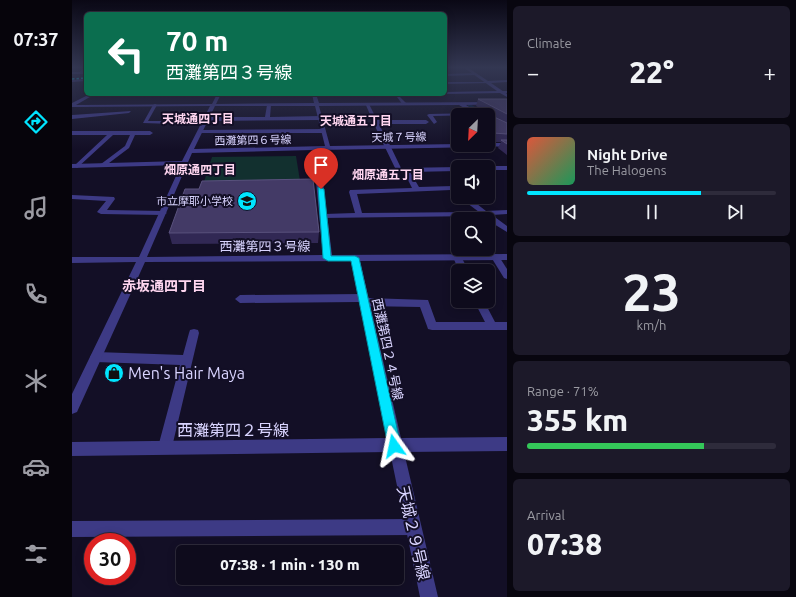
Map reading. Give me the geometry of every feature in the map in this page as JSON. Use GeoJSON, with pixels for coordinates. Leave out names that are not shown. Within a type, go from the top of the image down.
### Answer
{"type":"FeatureCollection","features":[{"type":"Feature","properties":{"kind":"street"},"geometry":{"type":"LineString","coordinates":[[72,105],[89,96]]}},
{"type":"Feature","properties":{"kind":"street"},"geometry":{"type":"LineString","coordinates":[[72,408],[142,259],[186,163],[190,151],[218,96]]}},
{"type":"Feature","properties":{"kind":"street"},"geometry":{"type":"LineString","coordinates":[[314,96],[328,148]]}},
{"type":"Feature","properties":{"kind":"street"},"geometry":{"type":"LineString","coordinates":[[398,96],[405,104]]}},
{"type":"Feature","properties":{"kind":"street"},"geometry":{"type":"LineString","coordinates":[[446,96],[468,108]]}},
{"type":"Feature","properties":{"kind":"street"},"geometry":{"type":"LineString","coordinates":[[72,105],[507,103]]}},
{"type":"Feature","properties":{"kind":"street"},"geometry":{"type":"LineString","coordinates":[[367,104],[399,170],[451,169]]}},
{"type":"Feature","properties":{"kind":"street"},"geometry":{"type":"LineString","coordinates":[[103,165],[127,147],[134,134],[155,105]]}},
{"type":"Feature","properties":{"kind":"street"},"geometry":{"type":"LineString","coordinates":[[267,119],[269,105]]}},
{"type":"Feature","properties":{"kind":"street"},"geometry":{"type":"LineString","coordinates":[[72,117],[129,112]]}},
{"type":"Feature","properties":{"kind":"street"},"geometry":{"type":"LineString","coordinates":[[430,122],[429,115],[451,115]]}},
{"type":"Feature","properties":{"kind":"street"},"geometry":{"type":"LineString","coordinates":[[144,122],[320,118]]}},
{"type":"Feature","properties":{"kind":"street"},"geometry":{"type":"LineString","coordinates":[[376,122],[442,122]]}},
{"type":"Feature","properties":{"kind":"street"},"geometry":{"type":"LineString","coordinates":[[200,132],[323,131]]}},
{"type":"Feature","properties":{"kind":"street"},"geometry":{"type":"LineString","coordinates":[[74,166],[112,132]]}},
{"type":"Feature","properties":{"kind":"street"},"geometry":{"type":"LineString","coordinates":[[72,133],[112,132],[150,134]]}},
{"type":"Feature","properties":{"kind":"street"},"geometry":{"type":"LineString","coordinates":[[495,145],[507,144]]}},
{"type":"Feature","properties":{"kind":"street","name":"天城７号線"},"geometry":{"type":"LineString","coordinates":[[316,148],[451,146]]}},
{"type":"Feature","properties":{"kind":"street"},"geometry":{"type":"LineString","coordinates":[[316,148],[328,258]]}},
{"type":"Feature","properties":{"kind":"street","name":"西灘第四６号線"},"geometry":{"type":"LineString","coordinates":[[190,151],[316,148]]}},
{"type":"Feature","properties":{"kind":"street"},"geometry":{"type":"LineString","coordinates":[[74,166],[186,163]]}},
{"type":"Feature","properties":{"kind":"street"},"geometry":{"type":"LineString","coordinates":[[495,168],[507,168]]}},
{"type":"Feature","properties":{"kind":"street"},"geometry":{"type":"LineString","coordinates":[[406,170],[418,190]]}},
{"type":"Feature","properties":{"kind":"street"},"geometry":{"type":"LineString","coordinates":[[359,215],[353,192],[451,188]]}},
{"type":"Feature","properties":{"kind":"street"},"geometry":{"type":"LineString","coordinates":[[72,197],[111,199],[101,212],[163,213]]}},
{"type":"Feature","properties":{"kind":"street"},"geometry":{"type":"LineString","coordinates":[[470,204],[477,212]]}},
{"type":"Feature","properties":{"kind":"street"},"geometry":{"type":"LineString","coordinates":[[495,212],[507,212]]}},
{"type":"Feature","properties":{"kind":"street"},"geometry":{"type":"LineString","coordinates":[[324,216],[451,213]]}},
{"type":"Feature","properties":{"kind":"street"},"geometry":{"type":"LineString","coordinates":[[495,223],[507,230]]}},
{"type":"Feature","properties":{"kind":"street"},"geometry":{"type":"LineString","coordinates":[[457,257],[460,264]]}},
{"type":"Feature","properties":{"kind":"street"},"geometry":{"type":"LineString","coordinates":[[495,257],[507,276]]}},
{"type":"Feature","properties":{"kind":"street","name":"西灘第四３号線"},"geometry":{"type":"LineString","coordinates":[[72,260],[507,257]]}},
{"type":"Feature","properties":{"kind":"street","name":"西灘第四２４号線"},"geometry":{"type":"LineString","coordinates":[[355,258],[394,446]]}},
{"type":"Feature","properties":{"kind":"street"},"geometry":{"type":"LineString","coordinates":[[240,299],[363,300],[424,303],[432,326],[507,326]]}},
{"type":"Feature","properties":{"kind":"street"},"geometry":{"type":"LineString","coordinates":[[483,308],[492,326]]}},
{"type":"Feature","properties":{"kind":"street"},"geometry":{"type":"LineString","coordinates":[[165,447],[194,333]]}},
{"type":"Feature","properties":{"kind":"street"},"geometry":{"type":"LineString","coordinates":[[96,357],[187,360]]}},
{"type":"Feature","properties":{"kind":"street","name":"西灘第四２号線"},"geometry":{"type":"LineString","coordinates":[[72,449],[507,444]]}},
{"type":"Feature","properties":{"kind":"street","name":"天城２９号線"},"geometry":{"type":"LineString","coordinates":[[394,446],[429,597]]}},
{"type":"Feature","properties":{"kind":"street"},"geometry":{"type":"LineString","coordinates":[[72,529],[413,527]]}},
{"type":"Feature","properties":{"kind":"green space"},"geometry":{"type":"Polygon","coordinates":[[[296,156],[301,187],[202,188],[212,157],[296,156]]]}},
{"type":"Feature","properties":{"kind":"building"},"geometry":{"type":"Polygon","coordinates":[[[478,99],[507,99],[507,114],[478,99]]]}},
{"type":"Feature","properties":{"kind":"building"},"geometry":{"type":"Polygon","coordinates":[[[495,117],[507,123],[507,134],[495,133],[495,117]]]}},
{"type":"Feature","properties":{"kind":"building"},"geometry":{"type":"Polygon","coordinates":[[[501,140],[507,140],[507,144],[501,140]]]}},
{"type":"Feature","properties":{"kind":"building"},"geometry":{"type":"Polygon","coordinates":[[[313,179],[319,232],[169,233],[185,189],[199,189],[202,181],[313,179]]]}},
{"type":"Feature","properties":{"kind":"waterway"},"geometry":{"type":"LineString","coordinates":[[469,105],[474,108]]}},
{"type":"Feature","properties":{"kind":"place","name":"市立摩耶小学校"},"geometry":{"type":"Point","coordinates":[247,201]}},
{"type":"Feature","properties":{"kind":"place","name":"Men's Hair Maya"},"geometry":{"type":"Point","coordinates":[114,373]}},
{"type":"Feature","properties":{"kind":"district","name":"天城通四丁目"},"geometry":{"type":"Point","coordinates":[198,119]}},
{"type":"Feature","properties":{"kind":"district","name":"天城通五丁目"},"geometry":{"type":"Point","coordinates":[356,121]}},
{"type":"Feature","properties":{"kind":"district","name":"畑原通四丁目"},"geometry":{"type":"Point","coordinates":[200,170]}},
{"type":"Feature","properties":{"kind":"district","name":"畑原通五丁目"},"geometry":{"type":"Point","coordinates":[388,175]}},
{"type":"Feature","properties":{"kind":"district","name":"赤坂通四丁目"},"geometry":{"type":"Point","coordinates":[164,286]}},
{"type":"Feature","properties":{"kind":"route"},"geometry":{"type":"LineString","coordinates":[[321,189],[328,258],[355,258],[394,446]]}}]}
